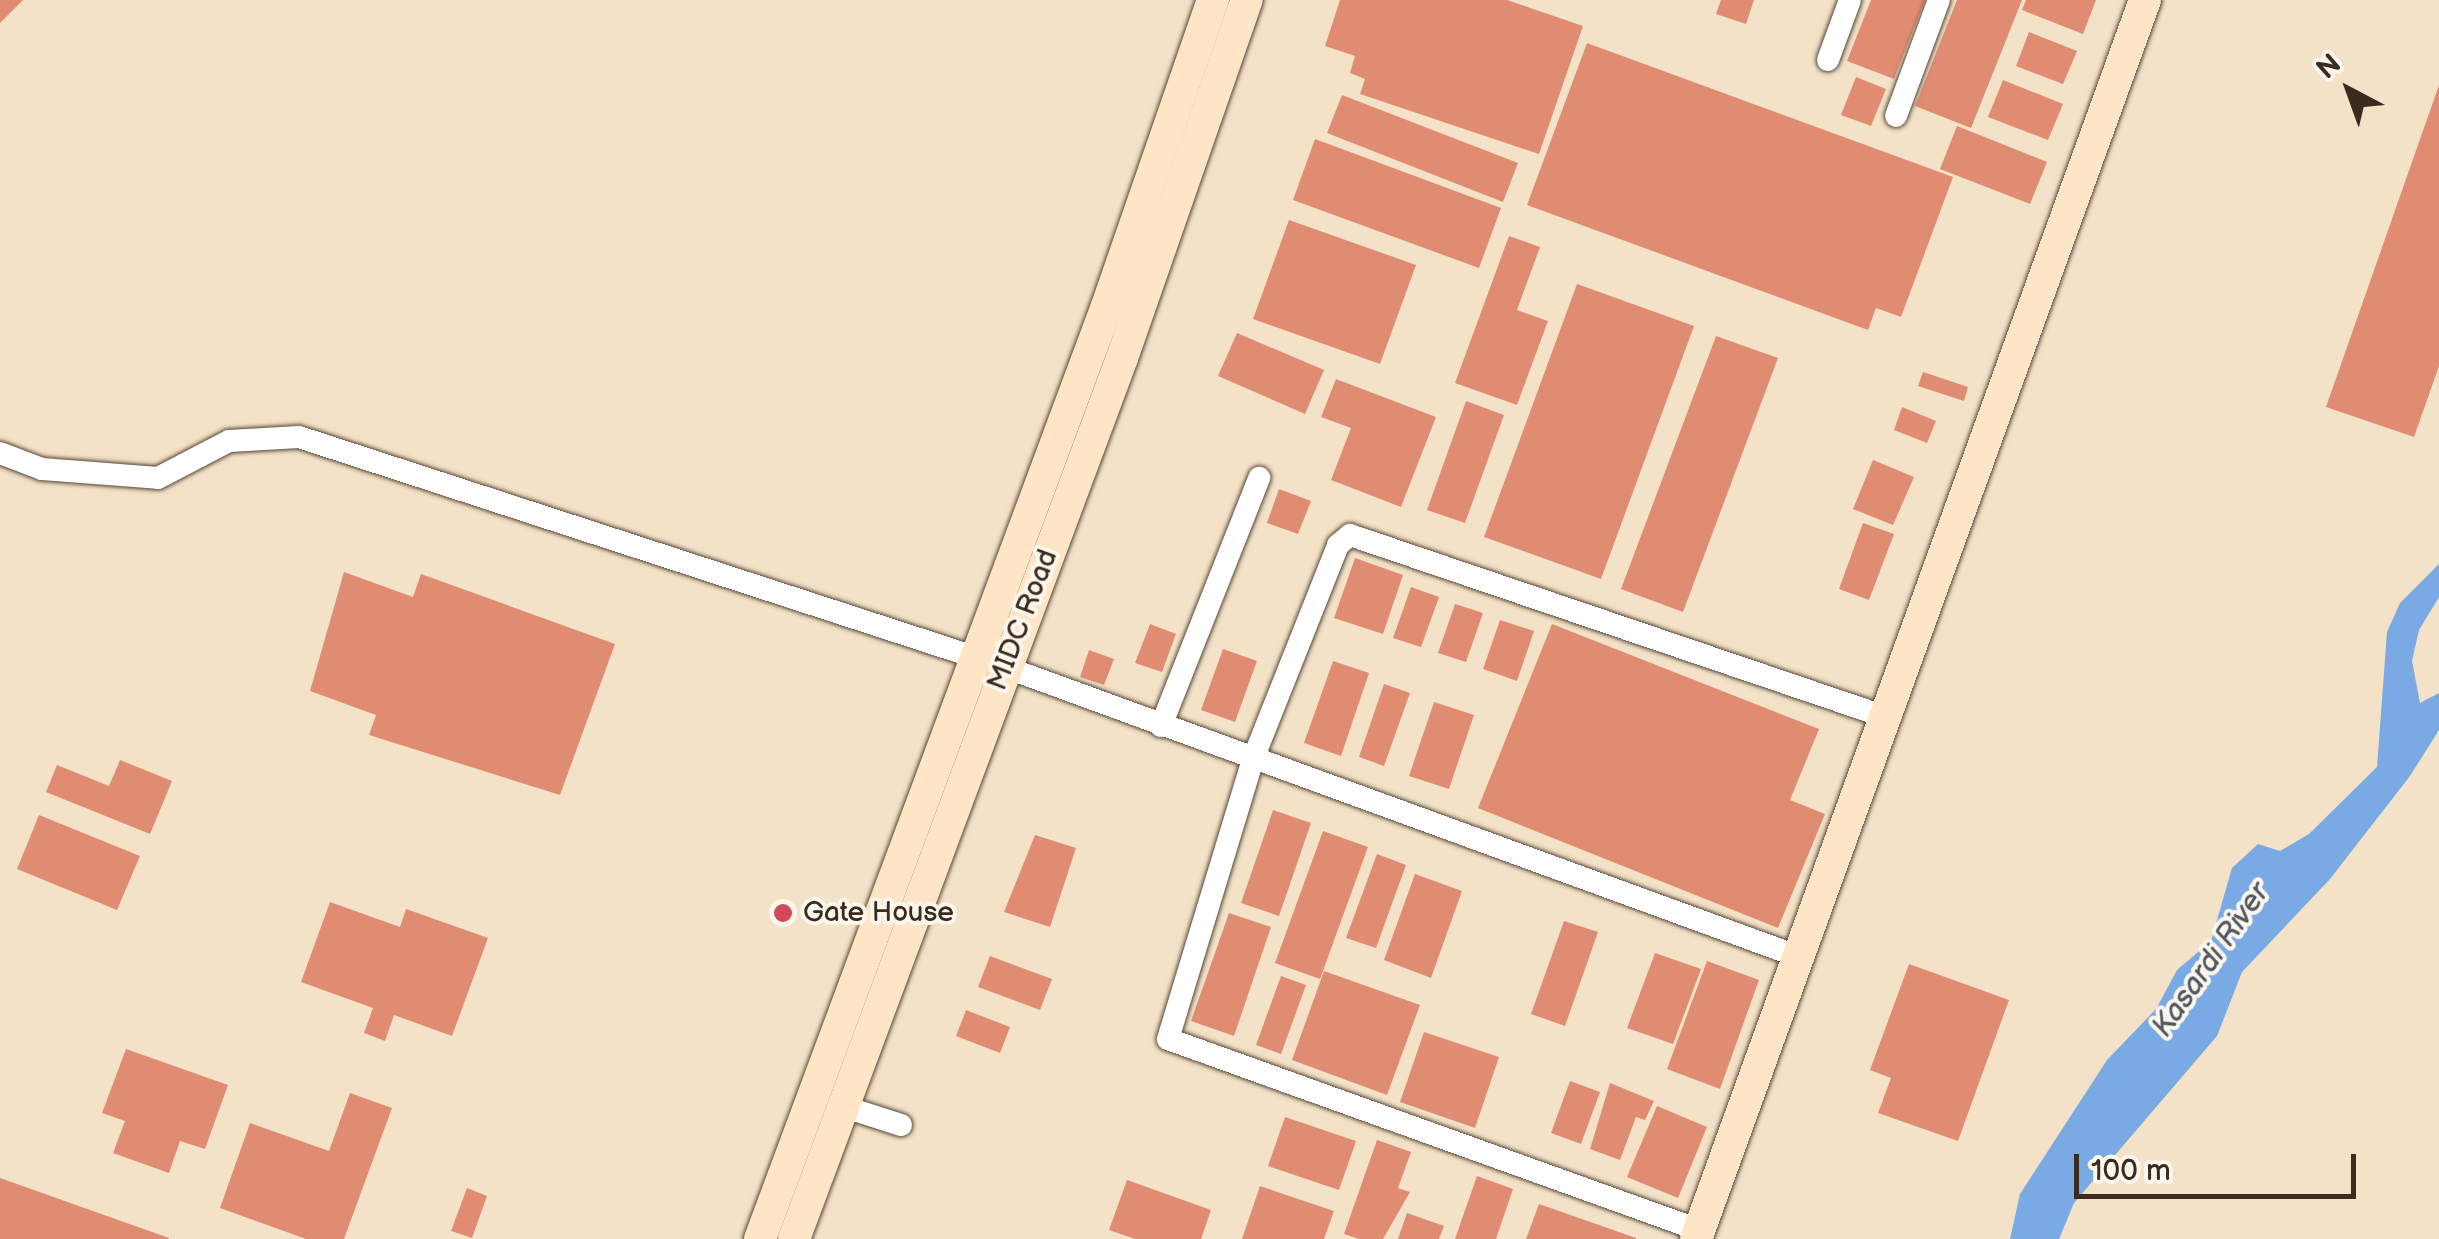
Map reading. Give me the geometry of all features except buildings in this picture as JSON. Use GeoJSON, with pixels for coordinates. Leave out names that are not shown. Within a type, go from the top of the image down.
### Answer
{"type":"FeatureCollection","features":[{"type":"Feature","properties":{"kind":"main road","name":"MIDC Road"},"geometry":{"type":"LineString","coordinates":[[794,1239],[1213,0]]}},
{"type":"Feature","properties":{"kind":"main road","name":"MIDC Road"},"geometry":{"type":"LineString","coordinates":[[760,1239],[1248,0]]}},
{"type":"Feature","properties":{"kind":"main road"},"geometry":{"type":"LineString","coordinates":[[1697,1234],[2146,0]]}},
{"type":"Feature","properties":{"kind":"street"},"geometry":{"type":"LineString","coordinates":[[1828,60],[1850,0]]}},
{"type":"Feature","properties":{"kind":"street"},"geometry":{"type":"LineString","coordinates":[[1896,116],[1939,0]]}},
{"type":"Feature","properties":{"kind":"street"},"geometry":{"type":"LineString","coordinates":[[0,452],[42,469],[158,478],[229,441],[298,437],[989,662],[1796,956]]}},
{"type":"Feature","properties":{"kind":"street"},"geometry":{"type":"LineString","coordinates":[[1161,726],[1259,478]]}},
{"type":"Feature","properties":{"kind":"street"},"geometry":{"type":"LineString","coordinates":[[1697,1234],[1168,1039],[1254,759],[1338,545],[1350,536],[1883,716]]}},
{"type":"Feature","properties":{"kind":"street"},"geometry":{"type":"LineString","coordinates":[[842,1106],[901,1125]]}},
{"type":"Feature","properties":{"kind":"water","name":"Kasardi River"},"geometry":{"type":"Polygon","coordinates":[[[2439,564],[2439,597],[2419,630],[2412,661],[2420,703],[2439,693],[2439,730],[2410,776],[2330,879],[2242,972],[2217,1036],[2074,1203],[2059,1239],[2010,1239],[2020,1194],[2107,1060],[2156,1009],[2177,970],[2211,941],[2232,868],[2258,844],[2280,851],[2309,834],[2377,767],[2387,632],[2400,603],[2439,564]]]}},
{"type":"Feature","properties":{"kind":"place","name":"Gate House"},"geometry":{"type":"Point","coordinates":[783,913]}}]}
